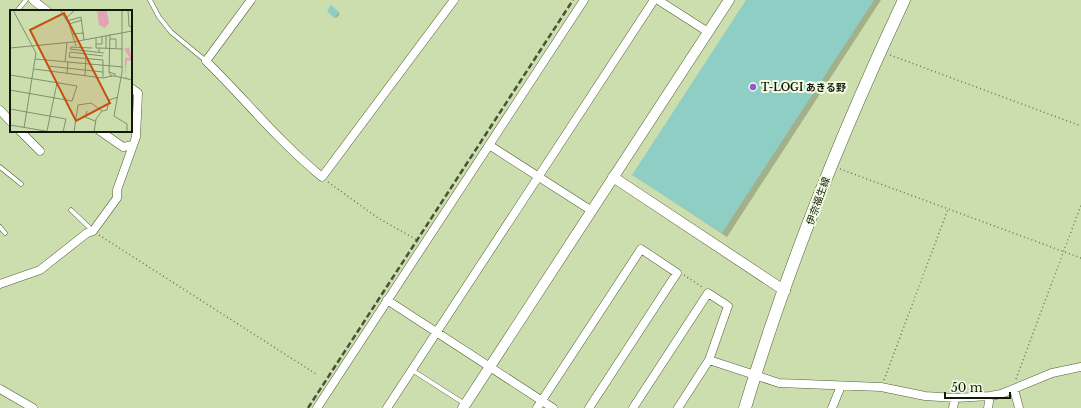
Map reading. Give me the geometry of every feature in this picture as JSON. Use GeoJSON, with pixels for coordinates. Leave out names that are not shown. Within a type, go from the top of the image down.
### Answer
{"type":"FeatureCollection","features":[{"type":"Feature","properties":{"kind":"main road","name":"伊奈福生線"},"geometry":{"type":"LineString","coordinates":[[745,408],[785,291],[831,165],[880,51],[904,0]]}},
{"type":"Feature","properties":{"kind":"street"},"geometry":{"type":"LineString","coordinates":[[33,0],[46,10]]}},
{"type":"Feature","properties":{"kind":"street"},"geometry":{"type":"LineString","coordinates":[[251,0],[206,61],[226,80],[284,144],[322,177],[450,2]]}},
{"type":"Feature","properties":{"kind":"street"},"geometry":{"type":"LineString","coordinates":[[317,408],[584,0]]}},
{"type":"Feature","properties":{"kind":"street"},"geometry":{"type":"LineString","coordinates":[[387,408],[654,0]]}},
{"type":"Feature","properties":{"kind":"street"},"geometry":{"type":"LineString","coordinates":[[658,0],[708,32]]}},
{"type":"Feature","properties":{"kind":"street"},"geometry":{"type":"LineString","coordinates":[[464,406],[729,0]]}},
{"type":"Feature","properties":{"kind":"street"},"geometry":{"type":"LineString","coordinates":[[0,284],[40,270],[86,233],[93,231],[117,198],[117,190],[136,137],[138,93],[132,89]]}},
{"type":"Feature","properties":{"kind":"street"},"geometry":{"type":"LineString","coordinates":[[0,110],[10,121]]}},
{"type":"Feature","properties":{"kind":"street"},"geometry":{"type":"LineString","coordinates":[[21,132],[40,151]]}},
{"type":"Feature","properties":{"kind":"street"},"geometry":{"type":"LineString","coordinates":[[101,132],[123,147],[133,145]]}},
{"type":"Feature","properties":{"kind":"street"},"geometry":{"type":"LineString","coordinates":[[489,145],[592,211]]}},
{"type":"Feature","properties":{"kind":"street"},"geometry":{"type":"LineString","coordinates":[[613,178],[785,291]]}},
{"type":"Feature","properties":{"kind":"street"},"geometry":{"type":"LineString","coordinates":[[537,408],[640,249],[677,273],[589,408]]}},
{"type":"Feature","properties":{"kind":"street"},"geometry":{"type":"LineString","coordinates":[[633,408],[708,293],[728,306],[709,360],[678,408]]}},
{"type":"Feature","properties":{"kind":"street"},"geometry":{"type":"LineString","coordinates":[[387,300],[553,408]]}},
{"type":"Feature","properties":{"kind":"street"},"geometry":{"type":"LineString","coordinates":[[709,360],[779,383],[881,387],[925,396],[955,398],[990,396],[1052,373],[1081,367]]}},
{"type":"Feature","properties":{"kind":"street"},"geometry":{"type":"LineString","coordinates":[[832,408],[841,386]]}},
{"type":"Feature","properties":{"kind":"street"},"geometry":{"type":"LineString","coordinates":[[1014,387],[1019,408]]}},
{"type":"Feature","properties":{"kind":"street"},"geometry":{"type":"LineString","coordinates":[[0,389],[33,408]]}},
{"type":"Feature","properties":{"kind":"street"},"geometry":{"type":"LineString","coordinates":[[988,408],[990,396]]}},
{"type":"Feature","properties":{"kind":"street"},"geometry":{"type":"LineString","coordinates":[[953,408],[955,398]]}},
{"type":"Feature","properties":{"kind":"lane"},"geometry":{"type":"LineString","coordinates":[[18,10],[26,0]]}},
{"type":"Feature","properties":{"kind":"lane"},"geometry":{"type":"LineString","coordinates":[[150,0],[159,17],[171,32],[206,61]]}},
{"type":"Feature","properties":{"kind":"lane"},"geometry":{"type":"LineString","coordinates":[[0,167],[21,184]]}},
{"type":"Feature","properties":{"kind":"lane"},"geometry":{"type":"LineString","coordinates":[[71,210],[93,231]]}},
{"type":"Feature","properties":{"kind":"lane"},"geometry":{"type":"LineString","coordinates":[[0,227],[5,233]]}},
{"type":"Feature","properties":{"kind":"lane"},"geometry":{"type":"LineString","coordinates":[[412,370],[464,406]]}},
{"type":"Feature","properties":{"kind":"path"},"geometry":{"type":"LineString","coordinates":[[880,51],[1081,126]]}},
{"type":"Feature","properties":{"kind":"path"},"geometry":{"type":"LineString","coordinates":[[831,165],[1081,258]]}},
{"type":"Feature","properties":{"kind":"path"},"geometry":{"type":"LineString","coordinates":[[322,177],[378,218],[423,244]]}},
{"type":"Feature","properties":{"kind":"path"},"geometry":{"type":"LineString","coordinates":[[1014,387],[1081,205]]}},
{"type":"Feature","properties":{"kind":"path"},"geometry":{"type":"LineString","coordinates":[[881,387],[948,209]]}},
{"type":"Feature","properties":{"kind":"path"},"geometry":{"type":"LineString","coordinates":[[93,231],[316,374]]}},
{"type":"Feature","properties":{"kind":"path"},"geometry":{"type":"LineString","coordinates":[[677,273],[682,274],[708,293]]}},
{"type":"Feature","properties":{"kind":"building","name":"T-LOGI あきる野"},"geometry":{"type":"Polygon","coordinates":[[[746,0],[874,0],[722,233],[632,175],[746,0]]]}},
{"type":"Feature","properties":{"kind":"building"},"geometry":{"type":"Polygon","coordinates":[[[331,5],[339,12],[334,18],[327,11],[331,5]]]}},
{"type":"Feature","properties":{"kind":"railway"},"geometry":{"type":"LineString","coordinates":[[308,408],[573,0]]}},
{"type":"Feature","properties":{"kind":"place","name":"T-LOGI あきる野"},"geometry":{"type":"Point","coordinates":[753,87]}}]}
